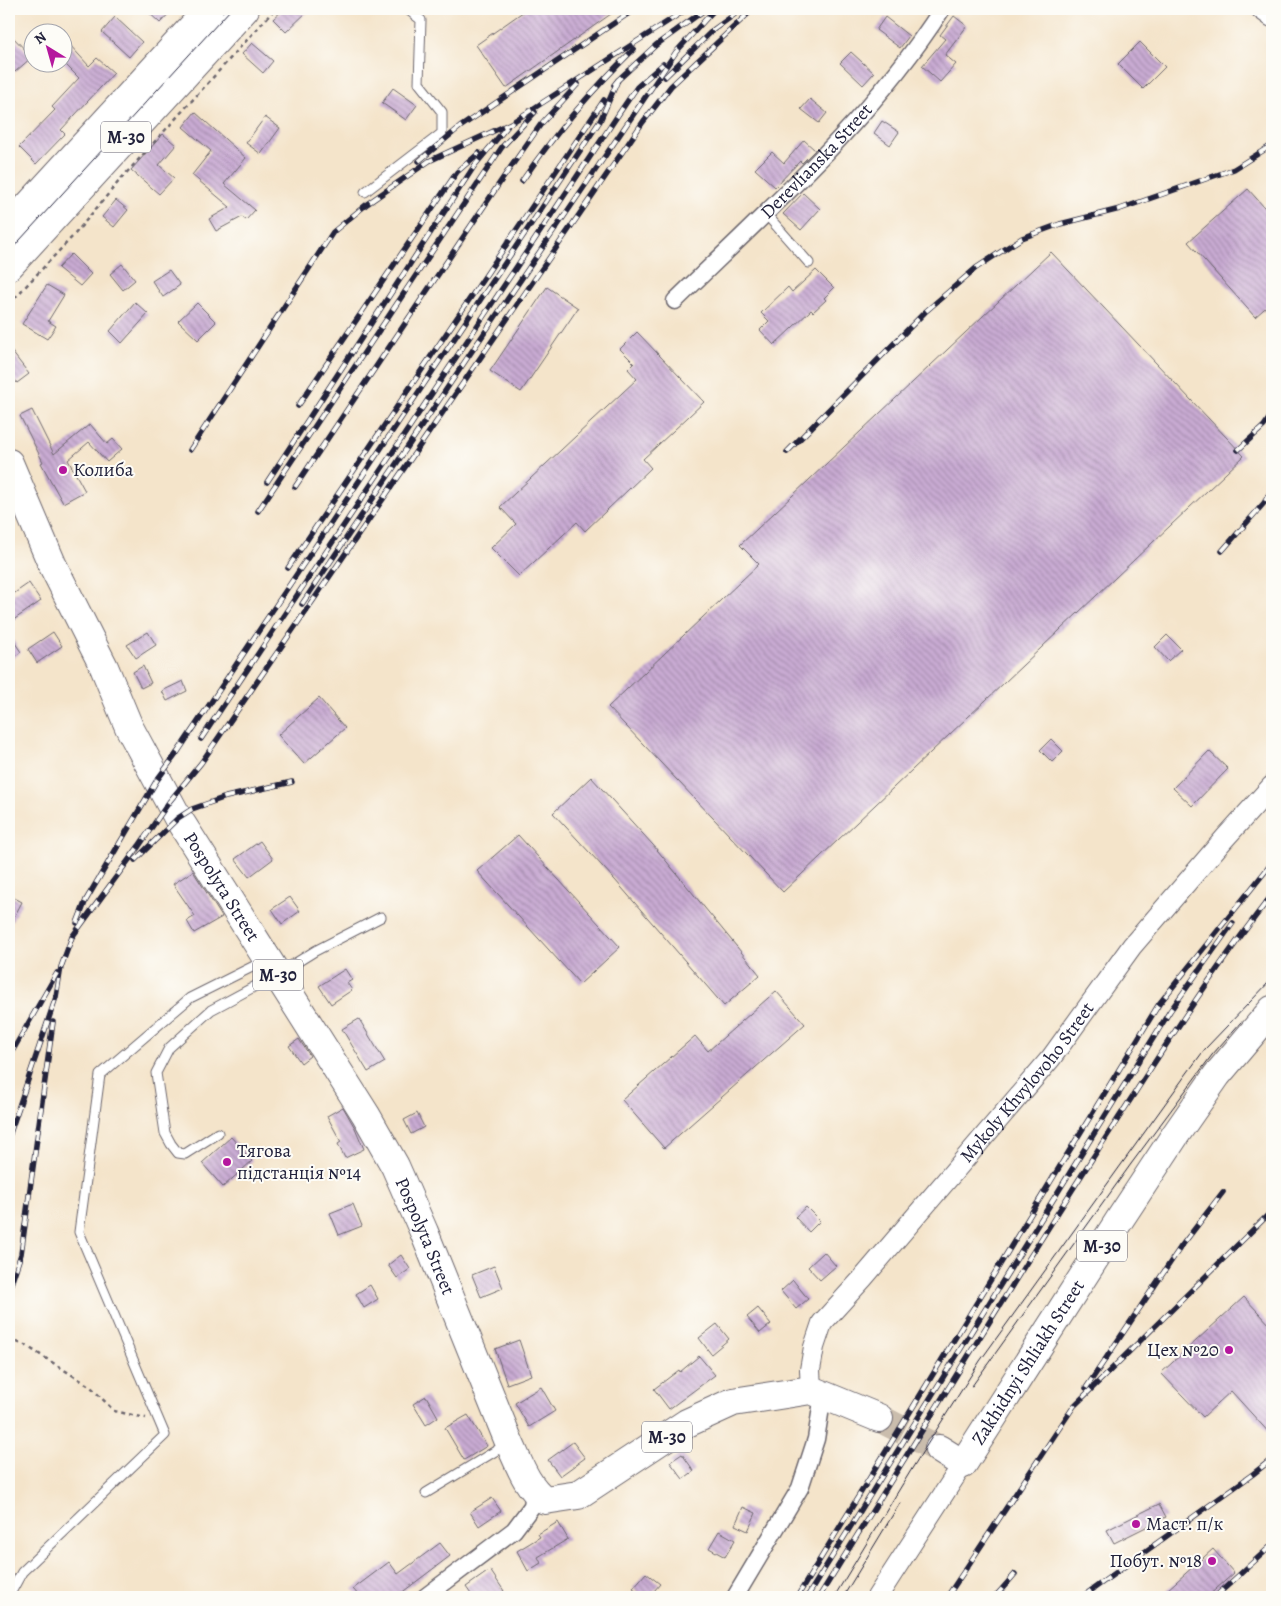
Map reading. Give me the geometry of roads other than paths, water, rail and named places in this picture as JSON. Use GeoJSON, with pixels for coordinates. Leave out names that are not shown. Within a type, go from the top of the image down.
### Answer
{"type":"FeatureCollection","features":[{"type":"Feature","properties":{"kind":"highway","name":"М-30"},"geometry":{"type":"LineString","coordinates":[[9,227],[208,9]]}},
{"type":"Feature","properties":{"kind":"highway","name":"М-30"},"geometry":{"type":"LineString","coordinates":[[9,266],[244,9]]}},
{"type":"Feature","properties":{"kind":"highway","name":"Pospolyta Street"},"geometry":{"type":"LineString","coordinates":[[9,463],[52,564],[104,667],[129,727],[157,780],[178,818],[366,1115],[395,1166],[424,1232],[509,1442],[534,1492]]}},
{"type":"Feature","properties":{"kind":"highway","name":"Zakhidnyi Shliakh Street"},"geometry":{"type":"LineString","coordinates":[[963,1464],[1182,1126],[1217,1075],[1272,1010]]}},
{"type":"Feature","properties":{"kind":"highway","name":"М-30"},"geometry":{"type":"LineString","coordinates":[[534,1492],[545,1500],[578,1495],[687,1424],[733,1402],[817,1392]]}},
{"type":"Feature","properties":{"kind":"highway"},"geometry":{"type":"LineString","coordinates":[[817,1392],[879,1418]]}},
{"type":"Feature","properties":{"kind":"highway"},"geometry":{"type":"LineString","coordinates":[[939,1449],[963,1464]]}},
{"type":"Feature","properties":{"kind":"street","name":"Derevlianska Street"},"geometry":{"type":"LineString","coordinates":[[675,301],[863,115],[928,32],[942,9]]}},
{"type":"Feature","properties":{"kind":"street"},"geometry":{"type":"LineString","coordinates":[[1261,9],[1272,17]]}},
{"type":"Feature","properties":{"kind":"street","name":"Mykoly Khvylovoho Street"},"geometry":{"type":"LineString","coordinates":[[735,1597],[800,1488],[816,1439],[817,1392],[810,1370],[814,1347],[822,1323],[1052,1058],[1132,946],[1272,786]]}},
{"type":"Feature","properties":{"kind":"street","name":"Zakhidnyi Shliakh Street"},"geometry":{"type":"LineString","coordinates":[[877,1597],[963,1464]]}},
{"type":"Feature","properties":{"kind":"street"},"geometry":{"type":"LineString","coordinates":[[425,1597],[514,1530],[532,1506],[534,1492]]}},
{"type":"Feature","properties":{"kind":"lane"},"geometry":{"type":"LineString","coordinates":[[365,192],[442,133],[442,112],[419,82],[421,20],[406,9]]}},
{"type":"Feature","properties":{"kind":"lane"},"geometry":{"type":"LineString","coordinates":[[765,213],[809,263]]}},
{"type":"Feature","properties":{"kind":"lane"},"geometry":{"type":"LineString","coordinates":[[9,1594],[22,1572],[165,1435],[79,1232],[100,1075],[190,998],[315,951],[381,917]]}},
{"type":"Feature","properties":{"kind":"lane"},"geometry":{"type":"LineString","coordinates":[[218,1133],[185,1154],[178,1152],[165,1133],[156,1073],[169,1048],[211,1010],[273,966]]}},
{"type":"Feature","properties":{"kind":"lane"},"geometry":{"type":"LineString","coordinates":[[426,1493],[509,1442]]}},
{"type":"Feature","properties":{"kind":"tunnel"},"geometry":{"type":"LineString","coordinates":[[879,1418],[939,1449]]}},
{"type":"Feature","properties":{"kind":"tram line"},"geometry":{"type":"LineString","coordinates":[[9,252],[231,9]]}},
{"type":"Feature","properties":{"kind":"tram line"},"geometry":{"type":"LineString","coordinates":[[834,1597],[980,1361],[1205,1049],[1272,979]]}},
{"type":"Feature","properties":{"kind":"tram line"},"geometry":{"type":"LineString","coordinates":[[972,1386],[1131,1164],[1212,1055],[1241,1022]]}},
{"type":"Feature","properties":{"kind":"tram line"},"geometry":{"type":"LineString","coordinates":[[843,1597],[900,1503]]}},
{"type":"Feature","properties":{"kind":"railway"},"geometry":{"type":"LineString","coordinates":[[419,161],[460,127],[635,9]]}},
{"type":"Feature","properties":{"kind":"railway"},"geometry":{"type":"LineString","coordinates":[[190,450],[333,232],[367,204],[429,161],[511,123],[687,9]]}},
{"type":"Feature","properties":{"kind":"railway"},"geometry":{"type":"LineString","coordinates":[[614,85],[656,45],[706,9]]}},
{"type":"Feature","properties":{"kind":"railway"},"geometry":{"type":"LineString","coordinates":[[302,604],[676,52],[715,9]]}},
{"type":"Feature","properties":{"kind":"railway"},"geometry":{"type":"LineString","coordinates":[[665,77],[713,30],[742,9]]}},
{"type":"Feature","properties":{"kind":"railway"},"geometry":{"type":"LineString","coordinates":[[9,1136],[56,997],[61,967],[72,937],[169,802],[201,763],[643,122],[671,86],[753,9]]}},
{"type":"Feature","properties":{"kind":"railway"},"geometry":{"type":"LineString","coordinates":[[522,181],[575,112],[634,49]]}},
{"type":"Feature","properties":{"kind":"railway"},"geometry":{"type":"LineString","coordinates":[[201,739],[637,87],[663,64]]}},
{"type":"Feature","properties":{"kind":"railway"},"geometry":{"type":"LineString","coordinates":[[77,923],[86,900],[157,780],[177,753],[600,121],[618,80]]}},
{"type":"Feature","properties":{"kind":"railway"},"geometry":{"type":"LineString","coordinates":[[295,487],[541,124],[578,84]]}},
{"type":"Feature","properties":{"kind":"railway"},"geometry":{"type":"LineString","coordinates":[[288,568],[604,100]]}},
{"type":"Feature","properties":{"kind":"railway"},"geometry":{"type":"LineString","coordinates":[[258,511],[502,147],[535,112]]}},
{"type":"Feature","properties":{"kind":"railway"},"geometry":{"type":"LineString","coordinates":[[267,482],[475,165],[507,127]]}},
{"type":"Feature","properties":{"kind":"railway"},"geometry":{"type":"LineString","coordinates":[[787,452],[925,312],[976,268],[1022,238],[1060,224],[1120,209],[1234,169],[1272,145]]}},
{"type":"Feature","properties":{"kind":"railway"},"geometry":{"type":"LineString","coordinates":[[298,406],[457,172],[479,153]]}},
{"type":"Feature","properties":{"kind":"railway"},"geometry":{"type":"LineString","coordinates":[[1238,450],[1264,426],[1272,414]]}},
{"type":"Feature","properties":{"kind":"railway"},"geometry":{"type":"LineString","coordinates":[[1222,551],[1264,503],[1272,489]]}},
{"type":"Feature","properties":{"kind":"railway"},"geometry":{"type":"LineString","coordinates":[[135,860],[178,818],[192,809],[226,797],[292,782]]}},
{"type":"Feature","properties":{"kind":"railway"},"geometry":{"type":"LineString","coordinates":[[797,1597],[1159,1004],[1272,863]]}},
{"type":"Feature","properties":{"kind":"railway"},"geometry":{"type":"LineString","coordinates":[[819,1597],[1090,1162],[1201,993],[1272,895]]}},
{"type":"Feature","properties":{"kind":"railway"},"geometry":{"type":"LineString","coordinates":[[807,1597],[1170,1011],[1233,923]]}},
{"type":"Feature","properties":{"kind":"railway"},"geometry":{"type":"LineString","coordinates":[[9,1057],[57,973]]}},
{"type":"Feature","properties":{"kind":"railway"},"geometry":{"type":"LineString","coordinates":[[9,1290],[21,1254],[53,1022]]}},
{"type":"Feature","properties":{"kind":"railway"},"geometry":{"type":"LineString","coordinates":[[1086,1388],[1180,1248],[1223,1192]]}},
{"type":"Feature","properties":{"kind":"railway"},"geometry":{"type":"LineString","coordinates":[[947,1597],[1074,1406],[1272,1211]]}},
{"type":"Feature","properties":{"kind":"railway"},"geometry":{"type":"LineString","coordinates":[[1082,1597],[1272,1459]]}},
{"type":"Feature","properties":{"kind":"railway"},"geometry":{"type":"LineString","coordinates":[[1215,1597],[1272,1545]]}},
{"type":"Feature","properties":{"kind":"railway"},"geometry":{"type":"LineString","coordinates":[[995,1597],[1015,1574]]}},
{"type":"Feature","properties":{"kind":"place","name":"Колиба"},"geometry":{"type":"Point","coordinates":[63,470]}},
{"type":"Feature","properties":{"kind":"place","name":"Тягова пiдстанцiя №14"},"geometry":{"type":"Point","coordinates":[227,1162]}},
{"type":"Feature","properties":{"kind":"place","name":"Цех №20"},"geometry":{"type":"Point","coordinates":[1229,1350]}},
{"type":"Feature","properties":{"kind":"place","name":"Маст. п/к"},"geometry":{"type":"Point","coordinates":[1136,1524]}},
{"type":"Feature","properties":{"kind":"place","name":"Побут. №18"},"geometry":{"type":"Point","coordinates":[1212,1561]}}]}
